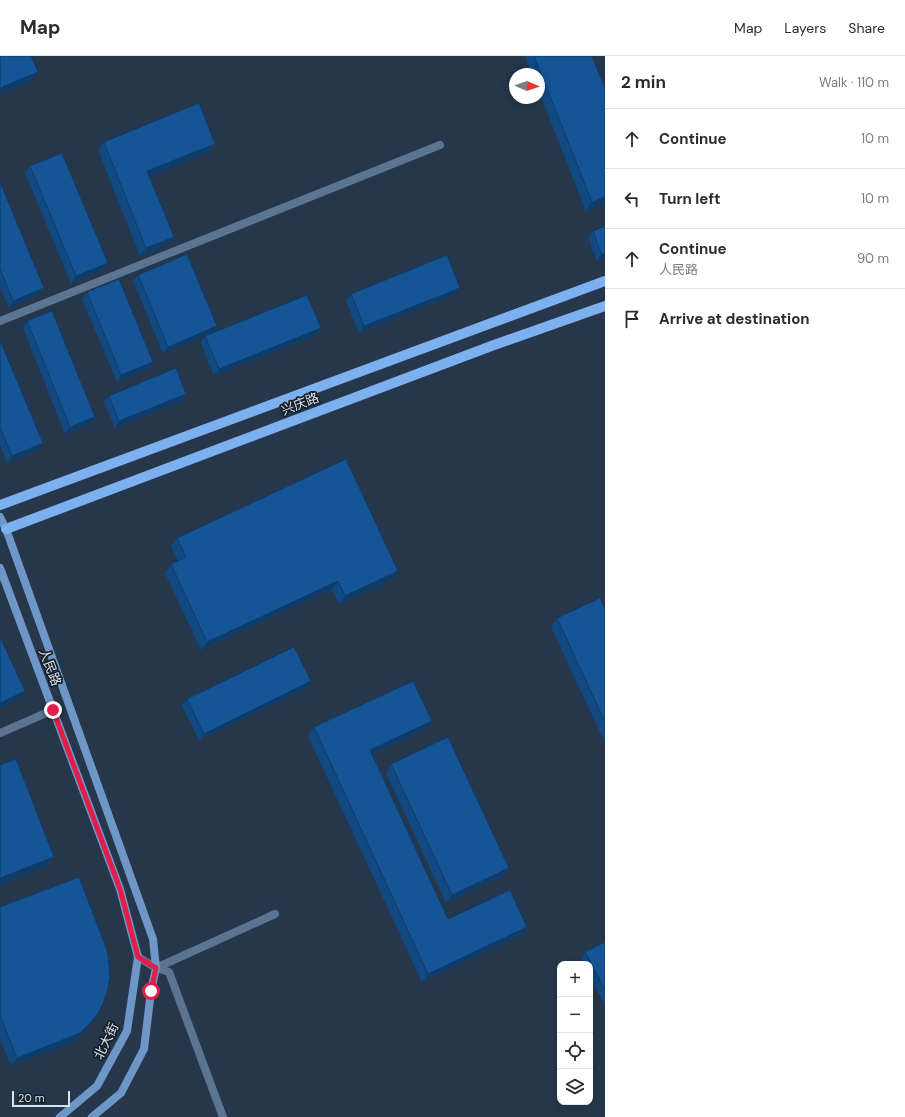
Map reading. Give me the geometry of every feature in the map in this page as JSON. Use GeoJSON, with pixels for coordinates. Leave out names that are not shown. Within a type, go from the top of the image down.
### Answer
{"type":"FeatureCollection","features":[{"type":"Feature","properties":{"kind":"main road"},"geometry":{"type":"LineString","coordinates":[[0,505],[605,281]]}},
{"type":"Feature","properties":{"kind":"main road","name":"兴庆路"},"geometry":{"type":"LineString","coordinates":[[3,530],[479,351],[605,306]]}},
{"type":"Feature","properties":{"kind":"main road"},"geometry":{"type":"LineString","coordinates":[[0,517],[3,530],[153,938],[156,968],[151,991],[144,1049],[121,1093],[92,1117]]}},
{"type":"Feature","properties":{"kind":"main road","name":"人民路"},"geometry":{"type":"LineString","coordinates":[[0,568],[120,889],[138,957]]}},
{"type":"Feature","properties":{"kind":"main road","name":"北大街"},"geometry":{"type":"LineString","coordinates":[[60,1117],[97,1086],[127,1031],[138,957]]}},
{"type":"Feature","properties":{"kind":"street"},"geometry":{"type":"LineString","coordinates":[[0,321],[440,145]]}},
{"type":"Feature","properties":{"kind":"street"},"geometry":{"type":"LineString","coordinates":[[0,734],[53,710]]}},
{"type":"Feature","properties":{"kind":"street"},"geometry":{"type":"LineString","coordinates":[[156,968],[276,914]]}},
{"type":"Feature","properties":{"kind":"street"},"geometry":{"type":"LineString","coordinates":[[138,957],[156,968],[169,972],[223,1117]]}},
{"type":"Feature","properties":{"kind":"building"},"geometry":{"type":"Polygon","coordinates":[[[0,56],[31,56],[38,72],[0,88],[0,56]]]}},
{"type":"Feature","properties":{"kind":"building"},"geometry":{"type":"Polygon","coordinates":[[[534,56],[592,56],[605,88],[605,197],[592,202],[545,84],[545,68],[539,68],[534,56]]]}},
{"type":"Feature","properties":{"kind":"building"},"geometry":{"type":"Polygon","coordinates":[[[199,103],[215,144],[147,171],[174,237],[146,248],[104,142],[199,103]]]}},
{"type":"Feature","properties":{"kind":"building"},"geometry":{"type":"Polygon","coordinates":[[[62,153],[108,263],[76,276],[30,166],[62,153]]]}},
{"type":"Feature","properties":{"kind":"building"},"geometry":{"type":"Polygon","coordinates":[[[0,182],[44,288],[13,301],[0,269],[0,182]]]}},
{"type":"Feature","properties":{"kind":"building"},"geometry":{"type":"Polygon","coordinates":[[[605,226],[605,253],[601,254],[593,231],[605,226]]]}},
{"type":"Feature","properties":{"kind":"building"},"geometry":{"type":"Polygon","coordinates":[[[187,254],[217,326],[168,347],[138,275],[187,254]]]}},
{"type":"Feature","properties":{"kind":"building"},"geometry":{"type":"Polygon","coordinates":[[[447,255],[460,288],[364,326],[351,294],[447,255]]]}},
{"type":"Feature","properties":{"kind":"building"},"geometry":{"type":"Polygon","coordinates":[[[119,279],[153,362],[121,375],[87,292],[119,279]]]}},
{"type":"Feature","properties":{"kind":"building"},"geometry":{"type":"Polygon","coordinates":[[[307,295],[321,328],[219,369],[205,336],[307,295]]]}},
{"type":"Feature","properties":{"kind":"building"},"geometry":{"type":"Polygon","coordinates":[[[52,311],[95,417],[70,427],[27,321],[52,311]]]}},
{"type":"Feature","properties":{"kind":"building"},"geometry":{"type":"Polygon","coordinates":[[[0,340],[43,443],[12,456],[0,427],[0,340]]]}},
{"type":"Feature","properties":{"kind":"building"},"geometry":{"type":"Polygon","coordinates":[[[176,368],[186,394],[119,421],[109,396],[176,368]]]}},
{"type":"Feature","properties":{"kind":"building"},"geometry":{"type":"Polygon","coordinates":[[[346,459],[398,571],[345,596],[338,581],[207,642],[171,564],[186,557],[177,538],[346,459]]]}},
{"type":"Feature","properties":{"kind":"building"},"geometry":{"type":"Polygon","coordinates":[[[600,598],[605,609],[605,722],[557,618],[600,598]]]}},
{"type":"Feature","properties":{"kind":"building"},"geometry":{"type":"Polygon","coordinates":[[[0,637],[25,691],[0,703],[0,637]]]}},
{"type":"Feature","properties":{"kind":"building"},"geometry":{"type":"Polygon","coordinates":[[[294,647],[311,681],[204,734],[187,699],[294,647]]]}},
{"type":"Feature","properties":{"kind":"building"},"geometry":{"type":"Polygon","coordinates":[[[413,681],[432,721],[370,750],[448,919],[510,890],[527,927],[428,974],[314,727],[413,681]]]}},
{"type":"Feature","properties":{"kind":"building"},"geometry":{"type":"Polygon","coordinates":[[[448,737],[509,868],[452,895],[391,764],[448,737]]]}},
{"type":"Feature","properties":{"kind":"building"},"geometry":{"type":"Polygon","coordinates":[[[16,759],[54,857],[0,878],[0,765],[16,759]]]}},
{"type":"Feature","properties":{"kind":"building"},"geometry":{"type":"Polygon","coordinates":[[[79,877],[107,950],[110,978],[103,1004],[97,1015],[80,1033],[17,1058],[0,1015],[0,907],[79,877]]]}},
{"type":"Feature","properties":{"kind":"building"},"geometry":{"type":"Polygon","coordinates":[[[605,942],[605,990],[593,967],[593,961],[590,961],[585,952],[605,942]]]}},
{"type":"Feature","properties":{"kind":"route"},"geometry":{"type":"LineString","coordinates":[[53,710],[120,889],[138,957],[156,968],[151,991]]}}]}
